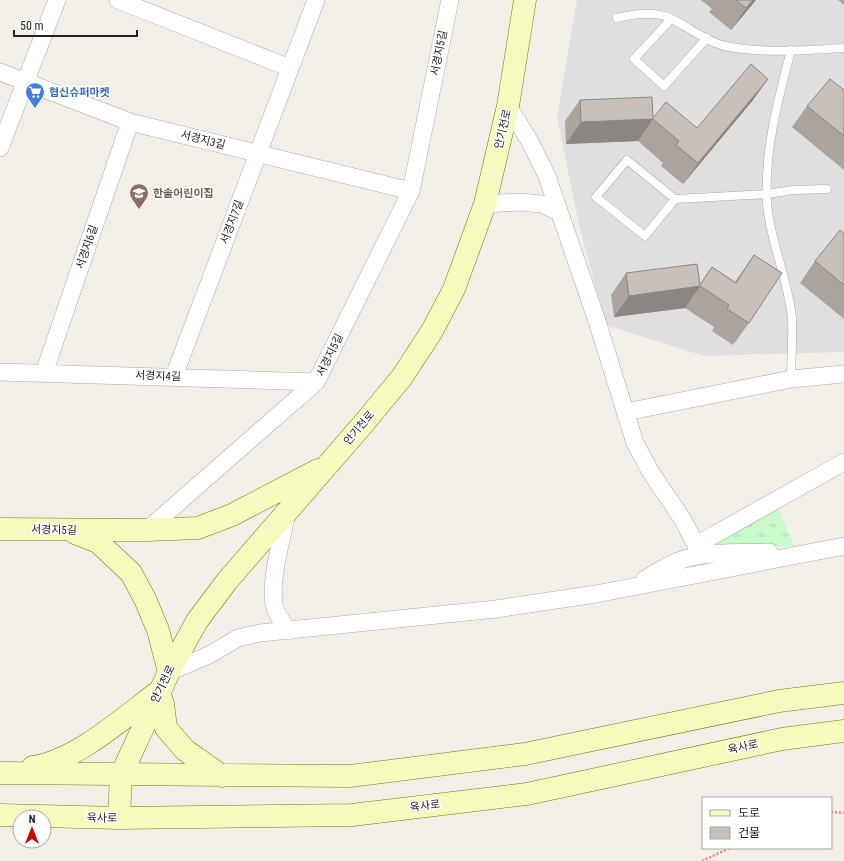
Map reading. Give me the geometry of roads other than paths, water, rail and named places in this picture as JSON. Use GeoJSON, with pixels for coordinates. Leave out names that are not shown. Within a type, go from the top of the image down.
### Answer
{"type":"FeatureCollection","features":[{"type":"Feature","properties":{"kind":"street"},"geometry":{"type":"LineString","coordinates":[[0,148],[57,0]]}},
{"type":"Feature","properties":{"kind":"street"},"geometry":{"type":"LineString","coordinates":[[118,0],[290,68]]}},
{"type":"Feature","properties":{"kind":"street","name":"서경지7길"},"geometry":{"type":"LineString","coordinates":[[174,376],[316,0]]}},
{"type":"Feature","properties":{"kind":"street","name":"서경지5길"},"geometry":{"type":"LineString","coordinates":[[0,529],[147,530],[316,382],[411,191],[450,0]]}},
{"type":"Feature","properties":{"kind":"street","name":"안기천로"},"geometry":{"type":"LineString","coordinates":[[119,818],[121,775],[169,672],[201,615],[227,581],[402,377],[432,331],[454,288],[485,204],[508,106],[525,0]]}},
{"type":"Feature","properties":{"kind":"street","name":"서경지3길"},"geometry":{"type":"LineString","coordinates":[[0,72],[130,122],[411,191]]}},
{"type":"Feature","properties":{"kind":"street"},"geometry":{"type":"LineString","coordinates":[[508,106],[530,140],[547,176],[597,321],[635,443],[650,471],[683,520],[697,550]]}},
{"type":"Feature","properties":{"kind":"street","name":"서경지6길"},"geometry":{"type":"LineString","coordinates":[[44,373],[130,122]]}},
{"type":"Feature","properties":{"kind":"street"},"geometry":{"type":"LineString","coordinates":[[485,204],[519,202],[542,204],[559,212]]}},
{"type":"Feature","properties":{"kind":"street","name":"서경지4길"},"geometry":{"type":"LineString","coordinates":[[0,372],[174,376],[316,382]]}},
{"type":"Feature","properties":{"kind":"street"},"geometry":{"type":"LineString","coordinates":[[626,412],[791,379],[844,374]]}},
{"type":"Feature","properties":{"kind":"street"},"geometry":{"type":"LineString","coordinates":[[630,587],[677,562],[844,462]]}},
{"type":"Feature","properties":{"kind":"street"},"geometry":{"type":"LineString","coordinates":[[147,530],[198,528],[232,515],[328,465]]}},
{"type":"Feature","properties":{"kind":"street"},"geometry":{"type":"LineString","coordinates":[[287,512],[274,587],[274,606],[279,618],[289,632]]}},
{"type":"Feature","properties":{"kind":"street"},"geometry":{"type":"LineString","coordinates":[[68,530],[98,542],[131,573],[145,599],[158,630],[169,672],[209,655],[238,638],[260,633],[289,632],[496,609],[630,587],[844,546]]}},
{"type":"Feature","properties":{"kind":"street"},"geometry":{"type":"LineString","coordinates":[[697,550],[724,553],[812,553]]}},
{"type":"Feature","properties":{"kind":"street"},"geometry":{"type":"LineString","coordinates":[[0,772],[48,765],[73,754],[159,692],[163,704],[166,728],[185,750],[222,776]]}},
{"type":"Feature","properties":{"kind":"street"},"geometry":{"type":"LineString","coordinates":[[0,772],[121,775],[350,776],[525,754],[779,701],[844,693]]}},
{"type":"Feature","properties":{"kind":"street","name":"육사로"},"geometry":{"type":"LineString","coordinates":[[0,815],[119,818],[352,815],[527,794],[782,738],[844,731]]}},
{"type":"Feature","properties":{"kind":"lane"},"geometry":{"type":"LineString","coordinates":[[617,18],[636,14],[651,14],[671,19],[725,46],[768,50],[844,48]]}},
{"type":"Feature","properties":{"kind":"lane"},"geometry":{"type":"LineString","coordinates":[[671,19],[634,59],[664,86],[707,38]]}},
{"type":"Feature","properties":{"kind":"lane"},"geometry":{"type":"LineString","coordinates":[[791,50],[770,139],[767,194],[772,236],[784,278],[792,318],[791,379]]}},
{"type":"Feature","properties":{"kind":"lane"},"geometry":{"type":"LineString","coordinates":[[675,199],[645,236],[596,197],[627,160],[675,199],[767,194],[793,190],[827,189]]}},
{"type":"Feature","properties":{"kind":"place","name":"협신슈퍼마켓"},"geometry":{"type":"Point","coordinates":[35,109]}},
{"type":"Feature","properties":{"kind":"place","name":"한솔어린이집"},"geometry":{"type":"Point","coordinates":[139,210]}}]}
